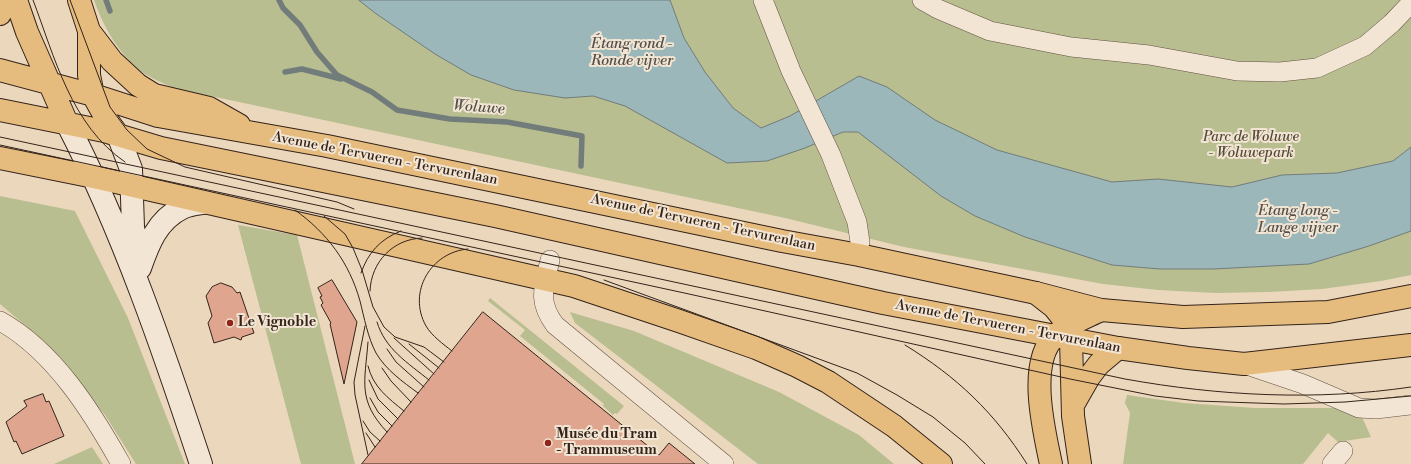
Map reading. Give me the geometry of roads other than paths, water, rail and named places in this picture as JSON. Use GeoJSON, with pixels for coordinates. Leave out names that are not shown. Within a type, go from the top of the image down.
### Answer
{"type":"FeatureCollection","features":[{"type":"Feature","properties":{"kind":"main road"},"geometry":{"type":"LineString","coordinates":[[0,14],[6,0]]}},
{"type":"Feature","properties":{"kind":"main road"},"geometry":{"type":"LineString","coordinates":[[16,0],[27,32],[67,123]]}},
{"type":"Feature","properties":{"kind":"main road"},"geometry":{"type":"LineString","coordinates":[[79,0],[89,31],[90,75],[94,95],[107,120],[118,135]]}},
{"type":"Feature","properties":{"kind":"main road"},"geometry":{"type":"LineString","coordinates":[[89,31],[112,61],[138,85],[154,94],[210,108],[254,133]]}},
{"type":"Feature","properties":{"kind":"main road","name":"Avenue de Tervueren - Tervurenlaan"},"geometry":{"type":"LineString","coordinates":[[0,70],[50,82],[158,116],[341,149],[1036,293],[1101,310],[1183,317],[1328,312],[1411,296]]}},
{"type":"Feature","properties":{"kind":"main road","name":"Avenue de Tervueren - Tervurenlaan"},"geometry":{"type":"LineString","coordinates":[[0,110],[118,135],[161,148],[495,216],[883,303],[1065,334],[1118,348],[1244,364],[1411,346]]}},
{"type":"Feature","properties":{"kind":"main road"},"geometry":{"type":"LineString","coordinates":[[0,158],[94,177],[203,203],[445,256],[548,270],[574,286],[756,348],[797,366],[844,392],[894,426],[941,464]]}},
{"type":"Feature","properties":{"kind":"main road"},"geometry":{"type":"LineString","coordinates":[[1036,293],[1054,307],[1065,334],[1076,444],[1080,464]]}},
{"type":"Feature","properties":{"kind":"main road"},"geometry":{"type":"LineString","coordinates":[[1051,464],[1044,420],[1040,372],[1044,354],[1065,334],[1101,310]]}},
{"type":"Feature","properties":{"kind":"main road"},"geometry":{"type":"LineString","coordinates":[[1073,405],[1089,377],[1099,364],[1118,348]]}},
{"type":"Feature","properties":{"kind":"street"},"geometry":{"type":"LineString","coordinates":[[763,0],[791,71],[825,142],[857,222],[860,242]]}},
{"type":"Feature","properties":{"kind":"street"},"geometry":{"type":"LineString","coordinates":[[922,0],[938,9],[990,30],[1071,48],[1149,55],[1237,71],[1280,72],[1317,68],[1365,46],[1392,24],[1411,3]]}},
{"type":"Feature","properties":{"kind":"street"},"geometry":{"type":"LineString","coordinates":[[67,123],[94,177],[143,300],[202,464]]}},
{"type":"Feature","properties":{"kind":"street"},"geometry":{"type":"LineString","coordinates":[[118,135],[131,169],[133,227],[143,300]]}},
{"type":"Feature","properties":{"kind":"street"},"geometry":{"type":"LineString","coordinates":[[140,270],[149,242],[160,227],[182,208],[203,203]]}},
{"type":"Feature","properties":{"kind":"street"},"geometry":{"type":"LineString","coordinates":[[548,270],[543,296],[546,313],[555,325],[724,464]]}},
{"type":"Feature","properties":{"kind":"street"},"geometry":{"type":"LineString","coordinates":[[0,322],[40,351],[84,402],[121,464]]}},
{"type":"Feature","properties":{"kind":"street","name":"Avenue de Tervueren - Tervurenlaan"},"geometry":{"type":"LineString","coordinates":[[1244,364],[1303,384],[1359,408],[1376,409],[1411,405]]}},
{"type":"Feature","properties":{"kind":"water"},"geometry":{"type":"Polygon","coordinates":[[[359,0],[670,0],[684,38],[705,72],[733,108],[761,128],[790,116],[859,76],[887,87],[935,120],[997,150],[1112,182],[1158,179],[1232,187],[1282,175],[1337,173],[1393,161],[1411,147],[1411,231],[1369,246],[1309,264],[1214,269],[1160,269],[1112,265],[1025,237],[975,216],[941,196],[858,132],[843,132],[805,148],[767,161],[727,163],[625,106],[593,96],[565,98],[514,90],[471,75],[435,54],[375,13],[359,0]]]}},
{"type":"Feature","properties":{"kind":"waterway"},"geometry":{"type":"LineString","coordinates":[[106,0],[110,11]]}},
{"type":"Feature","properties":{"kind":"waterway","name":"Woluwe"},"geometry":{"type":"LineString","coordinates":[[279,0],[283,8],[300,25],[317,52],[337,75],[372,92],[397,110],[450,119],[507,122],[582,136],[581,166]]}},
{"type":"Feature","properties":{"kind":"waterway","name":"Woluwe"},"geometry":{"type":"LineString","coordinates":[[285,72],[302,69],[341,79]]}},
{"type":"Feature","properties":{"kind":"tram line"},"geometry":{"type":"LineString","coordinates":[[33,0],[58,67],[78,110],[106,147],[125,162]]}},
{"type":"Feature","properties":{"kind":"tram line"},"geometry":{"type":"LineString","coordinates":[[70,0],[110,107],[127,130],[147,149],[185,167],[337,202],[354,209]]}},
{"type":"Feature","properties":{"kind":"tram line"},"geometry":{"type":"LineString","coordinates":[[0,137],[1125,379],[1196,389],[1268,395],[1340,394],[1411,387]]}},
{"type":"Feature","properties":{"kind":"tram line"},"geometry":{"type":"LineString","coordinates":[[0,145],[689,294],[1070,379],[1155,396],[1198,401],[1284,404],[1345,402],[1411,396]]}},
{"type":"Feature","properties":{"kind":"tram line"},"geometry":{"type":"LineString","coordinates":[[295,210],[317,228],[343,261],[350,274],[360,301],[371,341],[380,359],[395,375],[418,393]]}},
{"type":"Feature","properties":{"kind":"tram line"},"geometry":{"type":"LineString","coordinates":[[324,216],[345,234],[353,248],[362,270],[373,307],[384,327],[395,337],[424,347],[444,362]]}},
{"type":"Feature","properties":{"kind":"tram line"},"geometry":{"type":"LineString","coordinates":[[361,273],[371,253],[387,238],[401,231]]}},
{"type":"Feature","properties":{"kind":"tram line"},"geometry":{"type":"LineString","coordinates":[[370,291],[374,271],[386,254],[402,243],[411,239],[422,238]]}},
{"type":"Feature","properties":{"kind":"tram line"},"geometry":{"type":"LineString","coordinates":[[452,351],[441,343],[426,326],[421,313],[419,300],[421,287],[433,266],[443,258],[455,252],[468,249]]}},
{"type":"Feature","properties":{"kind":"tram line"},"geometry":{"type":"LineString","coordinates":[[604,280],[857,373],[933,417],[965,443],[985,464]]}},
{"type":"Feature","properties":{"kind":"tram line"},"geometry":{"type":"LineString","coordinates":[[377,322],[381,332],[391,348],[429,380]]}},
{"type":"Feature","properties":{"kind":"tram line"},"geometry":{"type":"LineString","coordinates":[[365,326],[354,382],[355,395],[368,455]]}},
{"type":"Feature","properties":{"kind":"tram line"},"geometry":{"type":"LineString","coordinates":[[394,338],[434,374]]}},
{"type":"Feature","properties":{"kind":"tram line"},"geometry":{"type":"LineString","coordinates":[[368,342],[365,380],[367,400],[377,421],[387,432]]}},
{"type":"Feature","properties":{"kind":"tram line"},"geometry":{"type":"LineString","coordinates":[[409,344],[439,368]]}},
{"type":"Feature","properties":{"kind":"tram line"},"geometry":{"type":"LineString","coordinates":[[905,345],[924,357],[958,383],[973,397],[1001,428],[1027,464]]}},
{"type":"Feature","properties":{"kind":"tram line"},"geometry":{"type":"LineString","coordinates":[[387,349],[396,362],[424,387]]}},
{"type":"Feature","properties":{"kind":"tram line"},"geometry":{"type":"LineString","coordinates":[[368,366],[377,386],[387,397],[404,411]]}},
{"type":"Feature","properties":{"kind":"tram line"},"geometry":{"type":"LineString","coordinates":[[382,368],[391,381],[411,402]]}},
{"type":"Feature","properties":{"kind":"tram line"},"geometry":{"type":"LineString","coordinates":[[369,380],[378,399],[398,419]]}},
{"type":"Feature","properties":{"kind":"tram line"},"geometry":{"type":"LineString","coordinates":[[370,398],[378,412],[392,426]]}},
{"type":"Feature","properties":{"kind":"tram line"},"geometry":{"type":"LineString","coordinates":[[363,421],[370,432],[380,441]]}},
{"type":"Feature","properties":{"kind":"tram line"},"geometry":{"type":"LineString","coordinates":[[366,433],[375,447]]}},
{"type":"Feature","properties":{"kind":"place","name":"Le Vignoble"},"geometry":{"type":"Point","coordinates":[230,323]}},
{"type":"Feature","properties":{"kind":"place","name":"Musée du Tram - Trammuseum"},"geometry":{"type":"Point","coordinates":[548,443]}},
{"type":"Feature","properties":{"kind":"water label","name":"Étang rond - Ronde vijver"},"geometry":{"type":"Point","coordinates":[632,52]}},
{"type":"Feature","properties":{"kind":"water label","name":"Étang long - Lange vijver"},"geometry":{"type":"Point","coordinates":[1298,220]}},
{"type":"Feature","properties":{"kind":"park label","name":"Parc de Woluwe - Woluwepark"},"geometry":{"type":"Point","coordinates":[1251,146]}}]}
